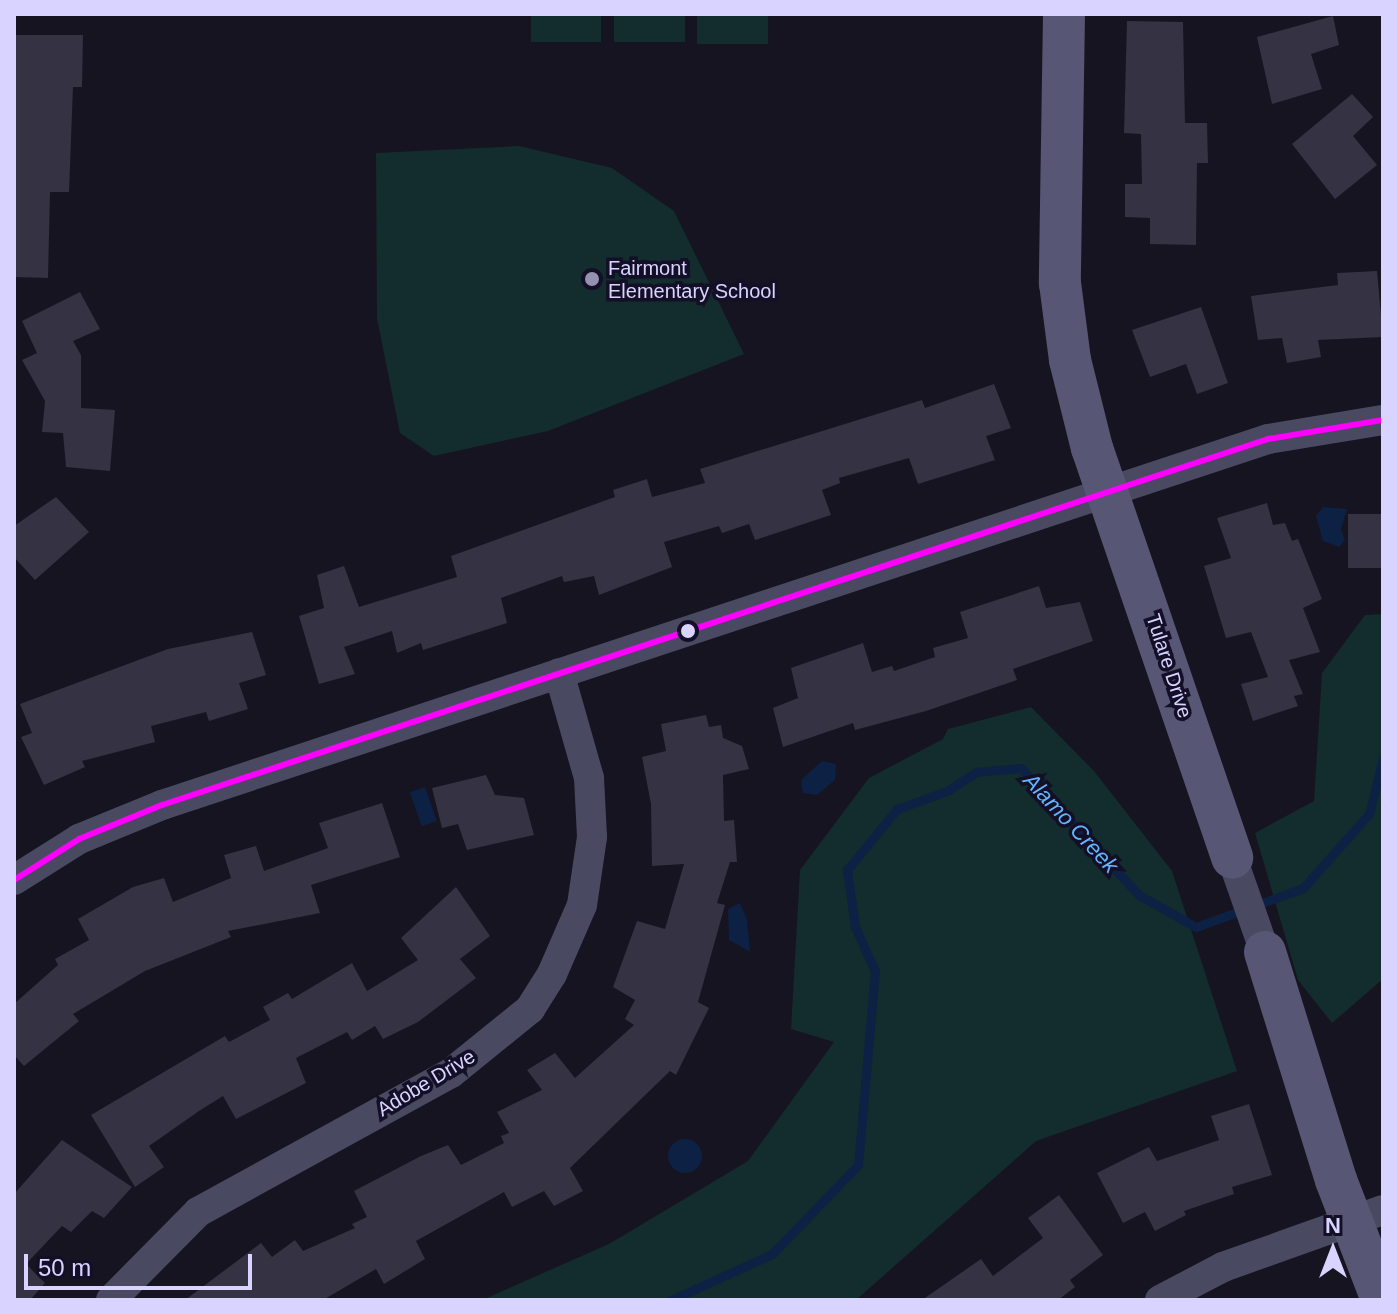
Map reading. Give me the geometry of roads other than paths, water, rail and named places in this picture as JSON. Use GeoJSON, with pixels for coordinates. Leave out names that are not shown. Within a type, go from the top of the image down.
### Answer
{"type":"FeatureCollection","features":[{"type":"Feature","properties":{"kind":"street","name":"Tulare Drive"},"geometry":{"type":"LineString","coordinates":[[1064,14],[1060,283],[1070,360],[1108,492],[1232,858],[1265,952],[1367,1214],[1382,1300]]}},
{"type":"Feature","properties":{"kind":"street"},"geometry":{"type":"LineString","coordinates":[[14,880],[79,839],[162,805],[1268,439],[1383,420]]}},
{"type":"Feature","properties":{"kind":"street","name":"Adobe Drive"},"geometry":{"type":"LineString","coordinates":[[111,1300],[198,1212],[451,1073],[530,1009],[552,974],[582,905],[592,837],[589,778],[559,673]]}},
{"type":"Feature","properties":{"kind":"street"},"geometry":{"type":"LineString","coordinates":[[1160,1300],[1223,1267],[1367,1214]]}},
{"type":"Feature","properties":{"kind":"water"},"geometry":{"type":"Polygon","coordinates":[[[1323,507],[1347,509],[1341,529],[1345,540],[1339,547],[1323,541],[1316,516],[1323,507]]]}},
{"type":"Feature","properties":{"kind":"water"},"geometry":{"type":"Polygon","coordinates":[[[822,761],[836,764],[835,780],[817,795],[803,793],[801,780],[822,761]]]}},
{"type":"Feature","properties":{"kind":"water"},"geometry":{"type":"Polygon","coordinates":[[[425,787],[437,821],[422,826],[410,792],[425,787]]]}},
{"type":"Feature","properties":{"kind":"water"},"geometry":{"type":"Polygon","coordinates":[[[740,903],[747,920],[750,952],[729,940],[728,909],[740,903]]]}},
{"type":"Feature","properties":{"kind":"water"},"geometry":{"type":"Polygon","coordinates":[[[685,1139],[697,1144],[702,1156],[697,1168],[685,1173],[673,1168],[668,1156],[673,1144],[685,1139]]]}},
{"type":"Feature","properties":{"kind":"waterway","name":"Alamo Creek"},"geometry":{"type":"LineString","coordinates":[[671,1300],[772,1254],[858,1165],[875,971],[855,927],[847,870],[897,809],[947,791],[976,772],[1021,768],[1139,895],[1196,927],[1303,888],[1369,814],[1383,758]]}},
{"type":"Feature","properties":{"kind":"place","name":"Fairmont Elementary School"},"geometry":{"type":"Point","coordinates":[592,279]}}]}
